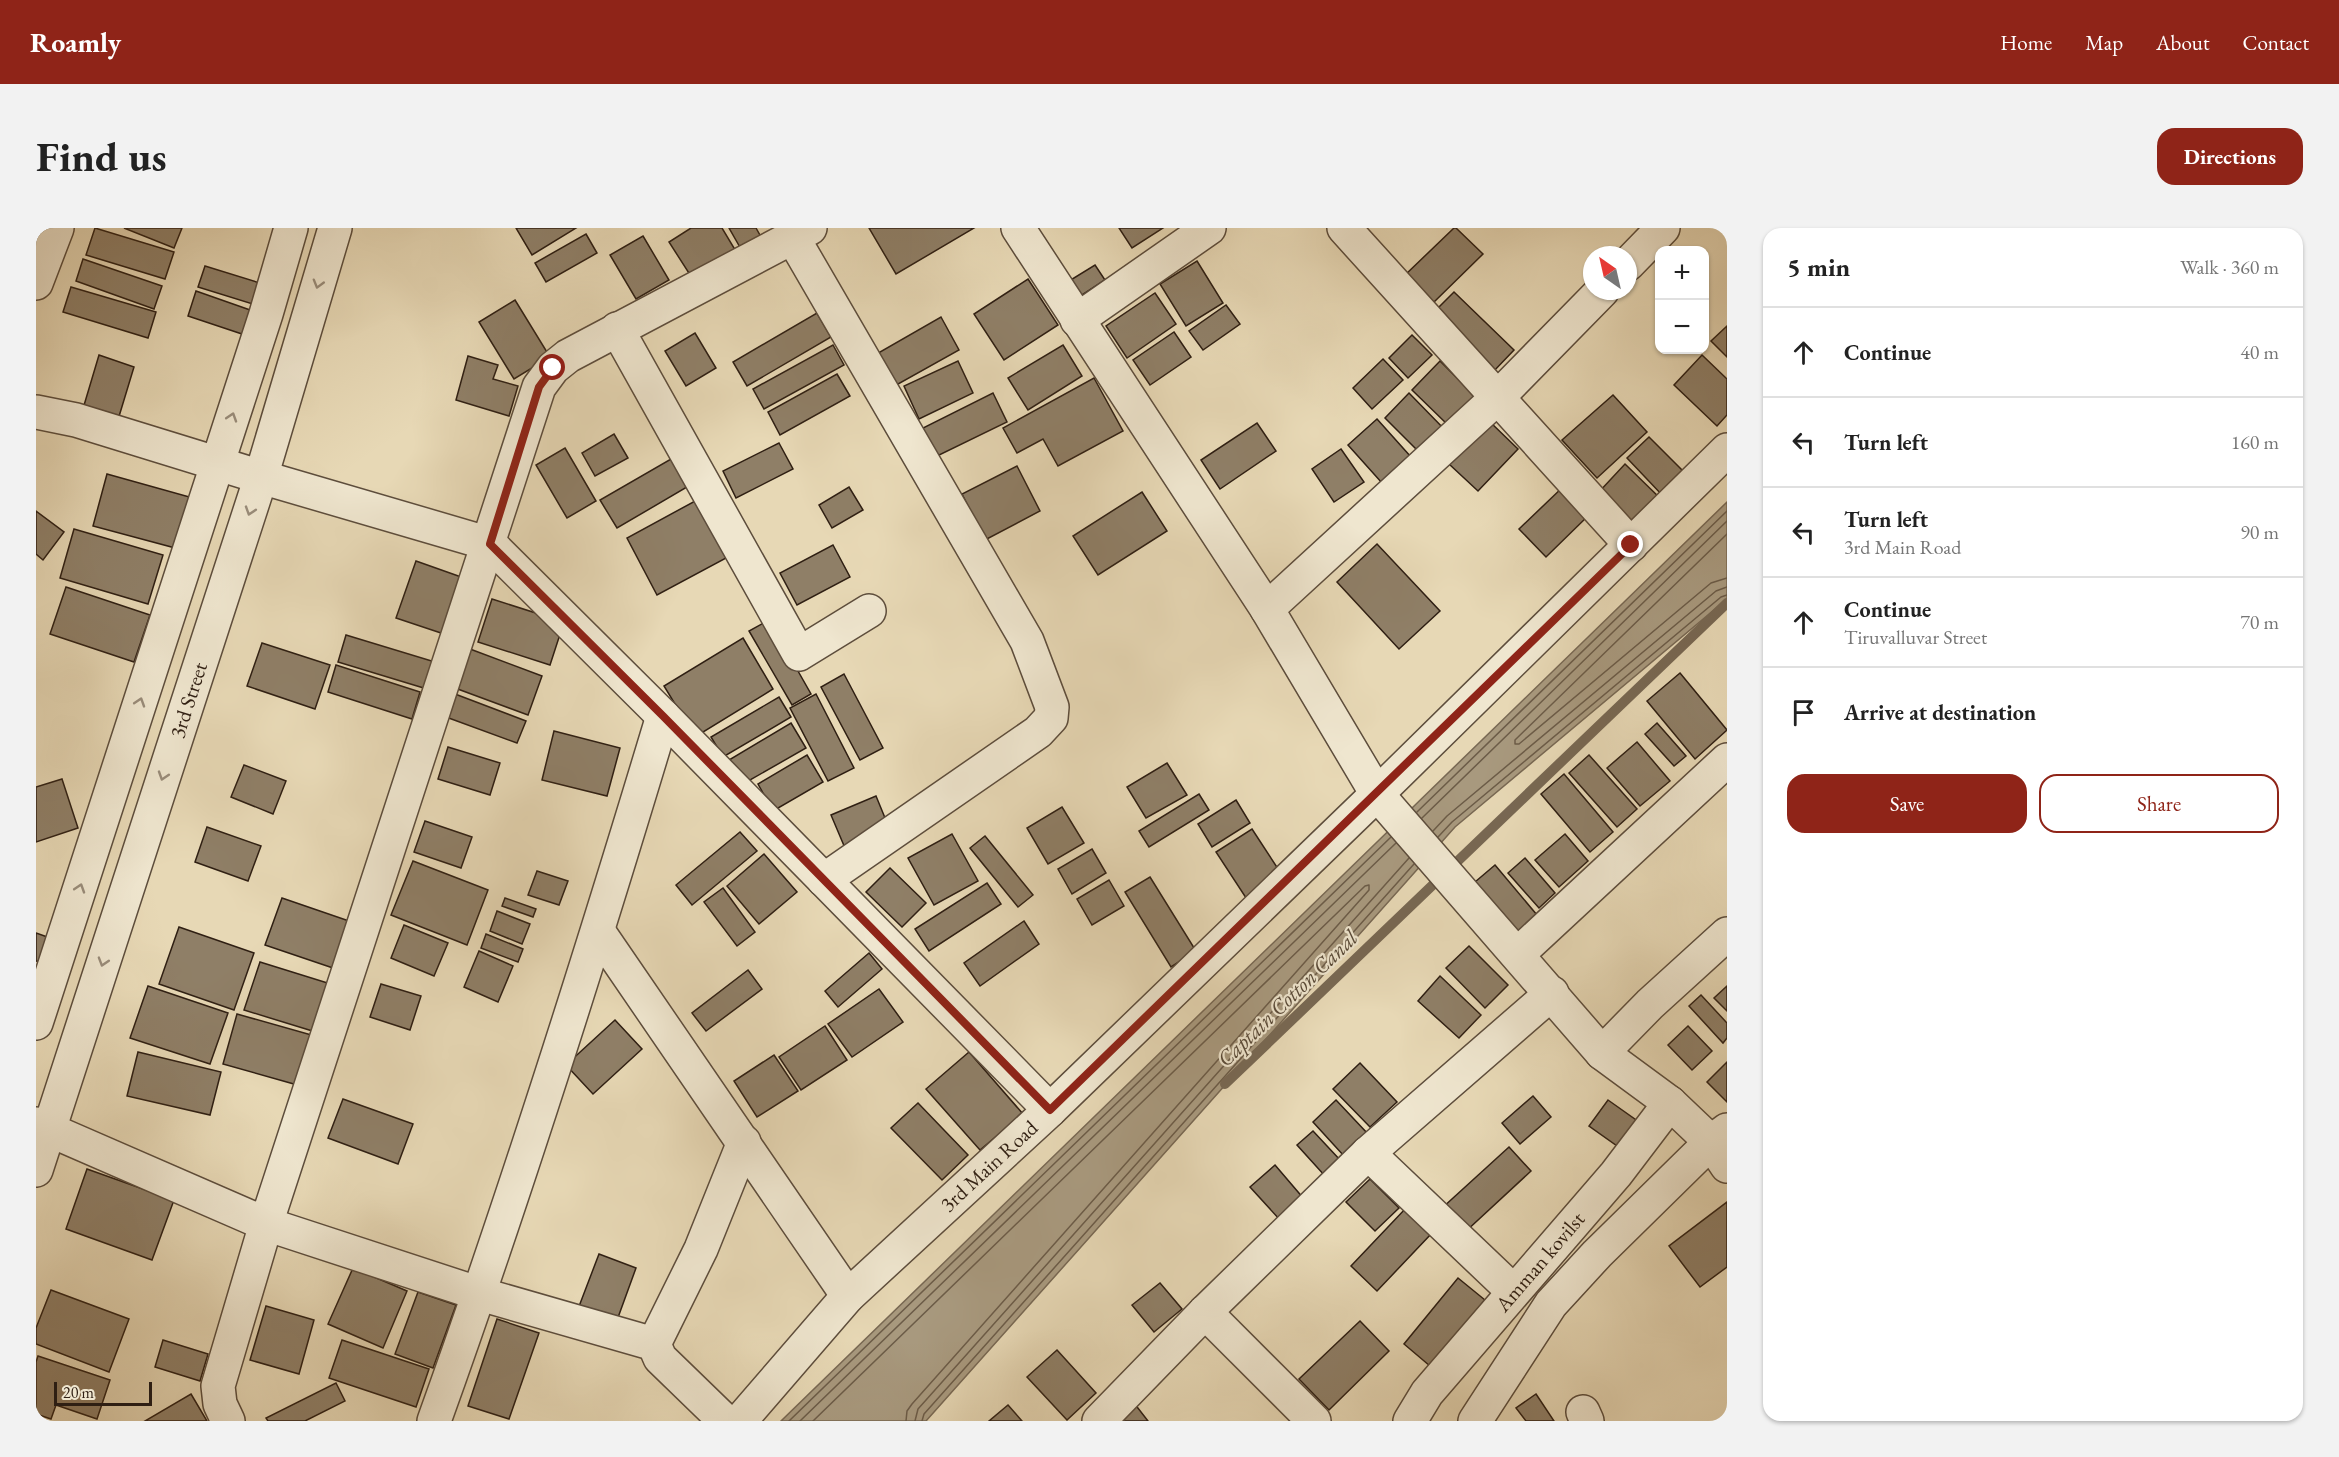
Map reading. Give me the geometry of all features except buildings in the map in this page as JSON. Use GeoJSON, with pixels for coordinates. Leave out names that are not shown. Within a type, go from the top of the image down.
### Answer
{"type":"FeatureCollection","features":[{"type":"Feature","properties":{"kind":"street"},"geometry":{"type":"LineString","coordinates":[[36,283],[57,228]]}},
{"type":"Feature","properties":{"kind":"street"},"geometry":{"type":"LineString","coordinates":[[36,1023],[291,228]]}},
{"type":"Feature","properties":{"kind":"street","name":"3rd Street"},"geometry":{"type":"LineString","coordinates":[[36,1170],[43,1127],[126,886],[261,477],[334,228]]}},
{"type":"Feature","properties":{"kind":"street"},"geometry":{"type":"LineString","coordinates":[[1018,228],[1267,609],[1386,805],[1602,1053],[1670,1103],[1722,1146],[1597,1254],[1551,1304],[1475,1421]]}},
{"type":"Feature","properties":{"kind":"street"},"geometry":{"type":"LineString","coordinates":[[1077,321],[1209,228]]}},
{"type":"Feature","properties":{"kind":"street"},"geometry":{"type":"LineString","coordinates":[[1344,228],[1631,545]]}},
{"type":"Feature","properties":{"kind":"street"},"geometry":{"type":"LineString","coordinates":[[1637,255],[1664,228]]}},
{"type":"Feature","properties":{"kind":"street"},"geometry":{"type":"LineString","coordinates":[[228,1421],[220,1404],[218,1386],[266,1224],[490,544],[539,387],[553,368],[568,356],[802,233],[1027,641],[1052,706],[1051,718],[1038,732],[824,880]]}},
{"type":"Feature","properties":{"kind":"street"},"geometry":{"type":"LineString","coordinates":[[1267,609],[1498,397],[1593,300]]}},
{"type":"Feature","properties":{"kind":"street"},"geometry":{"type":"LineString","coordinates":[[617,329],[799,654],[869,611]]}},
{"type":"Feature","properties":{"kind":"street"},"geometry":{"type":"LineString","coordinates":[[36,412],[76,420],[490,544],[663,716],[1050,1110]]}},
{"type":"Feature","properties":{"kind":"street","name":"3rd Main Road"},"geometry":{"type":"LineString","coordinates":[[740,1421],[848,1296],[1386,805],[1631,545],[1727,450]]}},
{"type":"Feature","properties":{"kind":"street"},"geometry":{"type":"LineString","coordinates":[[434,1421],[480,1294],[598,931],[663,716]]}},
{"type":"Feature","properties":{"kind":"street"},"geometry":{"type":"LineString","coordinates":[[1518,954],[1727,760]]}},
{"type":"Feature","properties":{"kind":"street"},"geometry":{"type":"LineString","coordinates":[[598,931],[848,1296]]}},
{"type":"Feature","properties":{"kind":"street"},"geometry":{"type":"LineString","coordinates":[[1602,1053],[1650,1004],[1727,934]]}},
{"type":"Feature","properties":{"kind":"street"},"geometry":{"type":"LineString","coordinates":[[1099,1421],[1205,1312],[1368,1153],[1552,993]]}},
{"type":"Feature","properties":{"kind":"street","name":"Amman kovilst"},"geometry":{"type":"LineString","coordinates":[[1410,1421],[1427,1393],[1616,1174],[1670,1103]]}},
{"type":"Feature","properties":{"kind":"street"},"geometry":{"type":"LineString","coordinates":[[43,1127],[266,1224],[480,1294],[654,1344]]}},
{"type":"Feature","properties":{"kind":"street"},"geometry":{"type":"LineString","coordinates":[[725,1421],[660,1358],[654,1344],[701,1249],[744,1142]]}},
{"type":"Feature","properties":{"kind":"street"},"geometry":{"type":"LineString","coordinates":[[1368,1153],[1513,1291]]}},
{"type":"Feature","properties":{"kind":"street"},"geometry":{"type":"LineString","coordinates":[[1205,1312],[1314,1421]]}},
{"type":"Feature","properties":{"kind":"water"},"geometry":{"type":"Polygon","coordinates":[[[1727,502],[1727,599],[1455,827],[926,1421],[781,1421],[1727,502]]]}},
{"type":"Feature","properties":{"kind":"waterway","name":"Captain Cotton Canal"},"geometry":{"type":"LineString","coordinates":[[1225,1084],[1727,603]]}},
{"type":"Feature","properties":{"kind":"route"},"geometry":{"type":"LineString","coordinates":[[553,368],[539,387],[490,544],[663,716],[1050,1110],[1631,545]]}}]}
